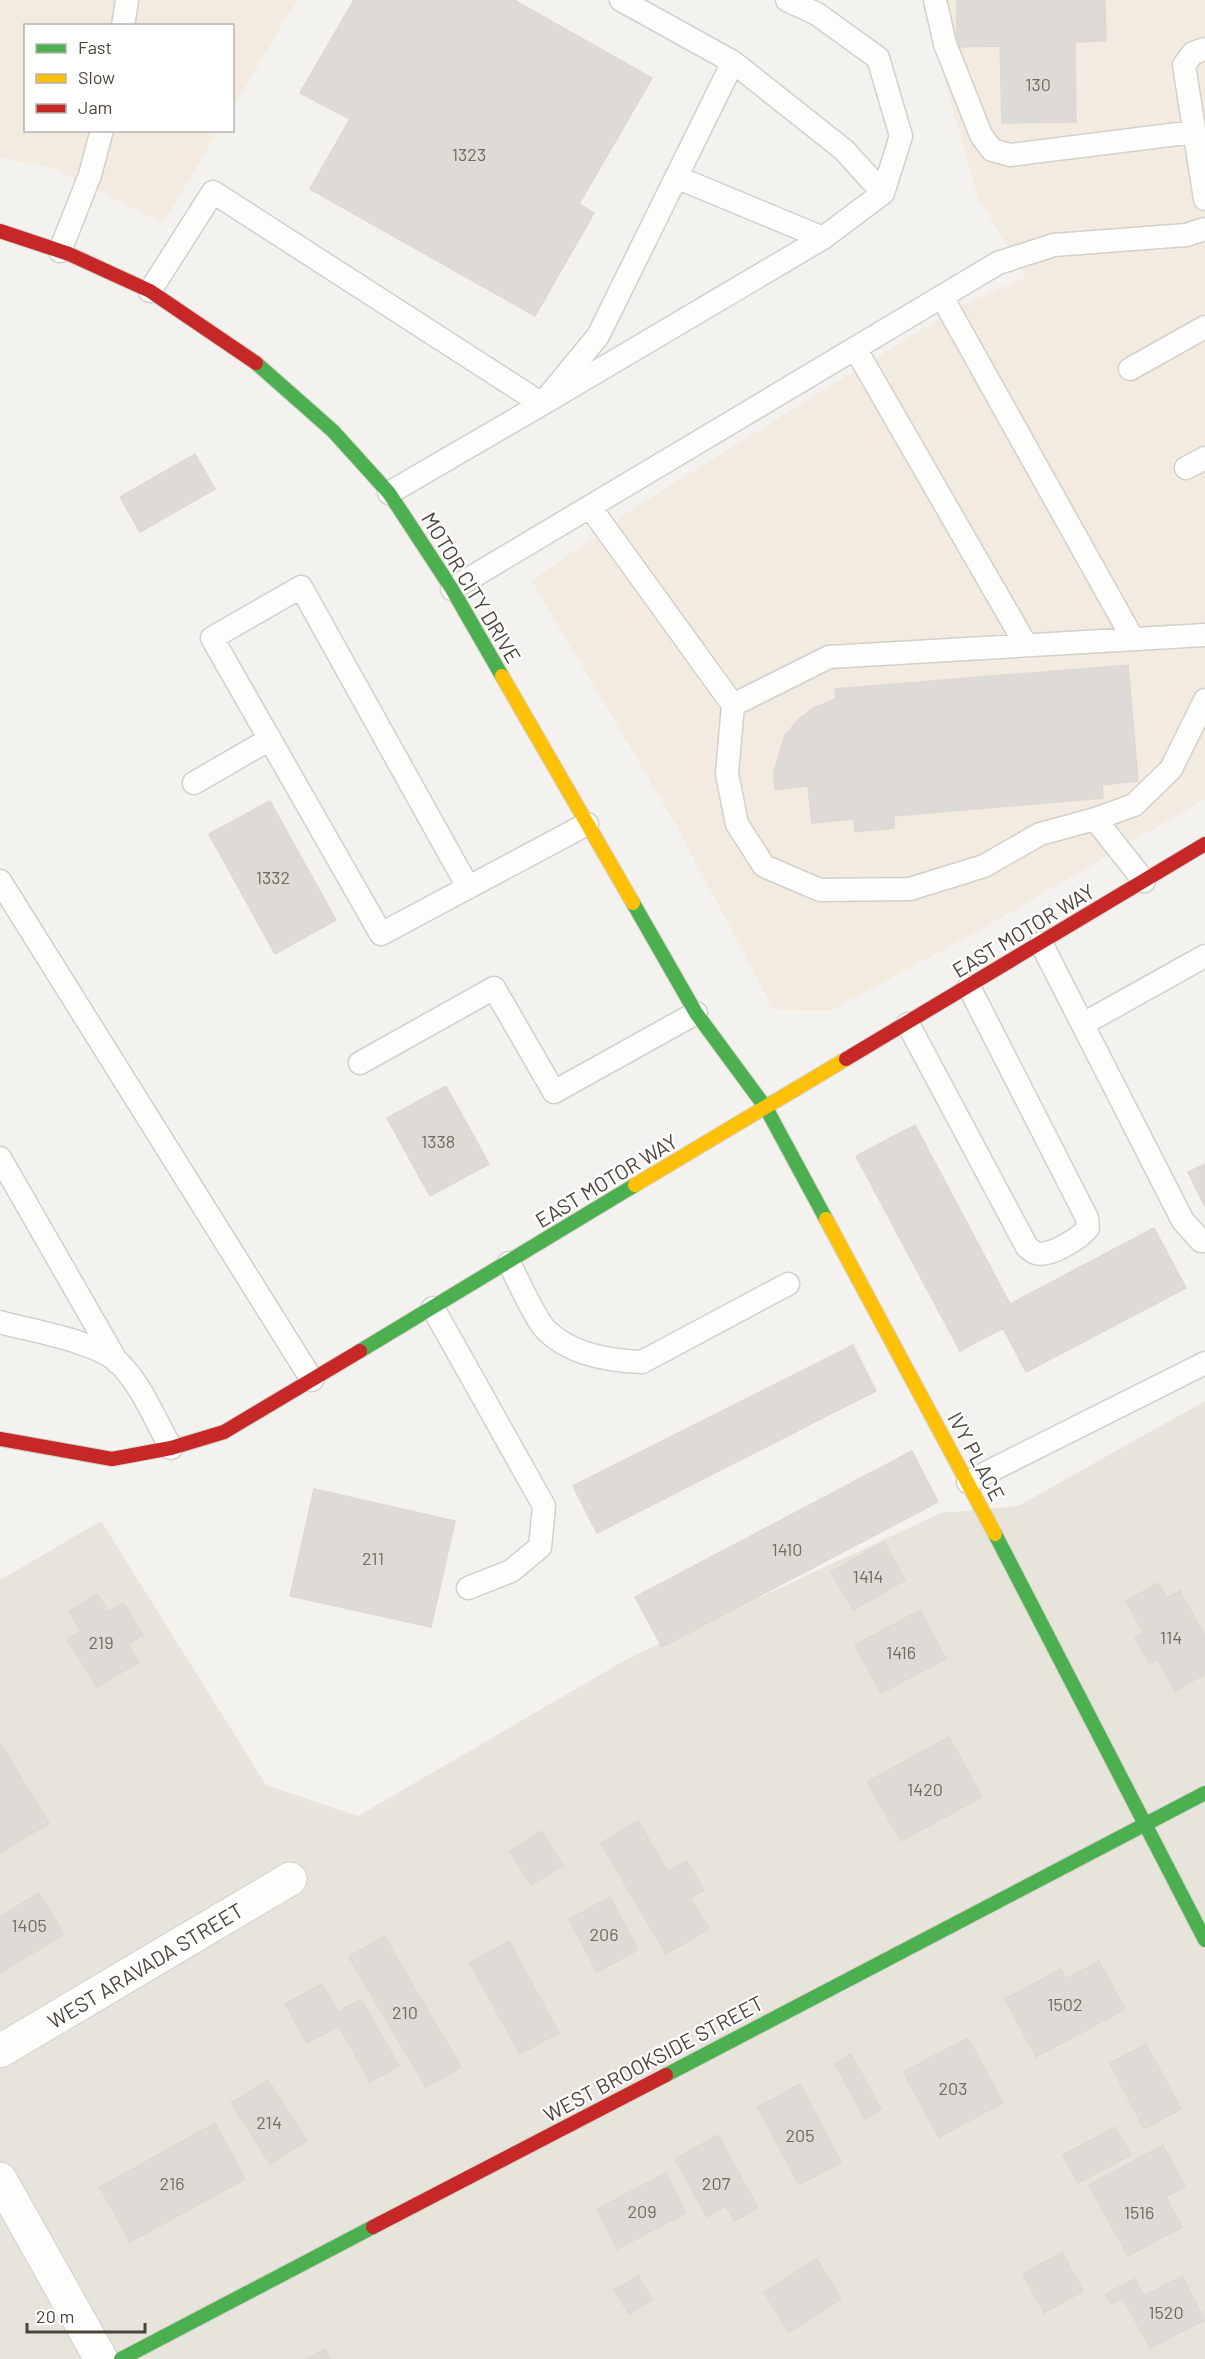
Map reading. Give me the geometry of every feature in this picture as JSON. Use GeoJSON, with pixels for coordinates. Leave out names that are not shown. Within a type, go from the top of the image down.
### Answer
{"type":"FeatureCollection","features":[{"type":"Feature","properties":{"kind":"street","name":"MOTOR CITY DRIVE"},"geometry":{"type":"LineString","coordinates":[[0,231],[60,251],[150,291],[266,370],[333,431],[389,494],[452,589],[696,1013],[766,1108]]}},
{"type":"Feature","properties":{"kind":"street","name":"EAST MOTOR WAY"},"geometry":{"type":"LineString","coordinates":[[0,1439],[112,1459],[171,1448],[224,1432],[1205,844]]}},
{"type":"Feature","properties":{"kind":"street","name":"IVY PLACE"},"geometry":{"type":"LineString","coordinates":[[766,1108],[968,1482],[1205,1940]]}},
{"type":"Feature","properties":{"kind":"street","name":"WEST BROOKSIDE STREET"},"geometry":{"type":"LineString","coordinates":[[121,2359],[1205,1793]]}},
{"type":"Feature","properties":{"kind":"street","name":"WEST ARAVADA STREET"},"geometry":{"type":"LineString","coordinates":[[0,2051],[290,1879]]}},
{"type":"Feature","properties":{"kind":"street"},"geometry":{"type":"LineString","coordinates":[[0,2179],[101,2359]]}},
{"type":"Feature","properties":{"kind":"lane"},"geometry":{"type":"LineString","coordinates":[[123,24],[127,0]]}},
{"type":"Feature","properties":{"kind":"lane"},"geometry":{"type":"LineString","coordinates":[[621,0],[733,62],[844,150],[884,193]]}},
{"type":"Feature","properties":{"kind":"lane"},"geometry":{"type":"LineString","coordinates":[[389,494],[823,238],[884,193],[901,136],[878,58],[817,14],[787,0]]}},
{"type":"Feature","properties":{"kind":"lane"},"geometry":{"type":"LineString","coordinates":[[935,0],[945,44],[981,135],[992,150],[1010,155],[1194,132]]}},
{"type":"Feature","properties":{"kind":"lane"},"geometry":{"type":"LineString","coordinates":[[1205,49],[1193,53],[1184,65],[1205,199]]}},
{"type":"Feature","properties":{"kind":"lane"},"geometry":{"type":"LineString","coordinates":[[542,404],[598,336],[733,62]]}},
{"type":"Feature","properties":{"kind":"lane"},"geometry":{"type":"LineString","coordinates":[[60,251],[90,175],[101,132]]}},
{"type":"Feature","properties":{"kind":"lane"},"geometry":{"type":"LineString","coordinates":[[676,177],[823,238]]}},
{"type":"Feature","properties":{"kind":"lane"},"geometry":{"type":"LineString","coordinates":[[150,291],[213,192],[542,404]]}},
{"type":"Feature","properties":{"kind":"lane"},"geometry":{"type":"LineString","coordinates":[[452,589],[998,263],[1054,245],[1186,235],[1205,230]]}},
{"type":"Feature","properties":{"kind":"lane"},"geometry":{"type":"LineString","coordinates":[[942,297],[1133,639]]}},
{"type":"Feature","properties":{"kind":"lane"},"geometry":{"type":"LineString","coordinates":[[1130,369],[1205,327]]}},
{"type":"Feature","properties":{"kind":"lane"},"geometry":{"type":"LineString","coordinates":[[855,348],[1026,645]]}},
{"type":"Feature","properties":{"kind":"lane"},"geometry":{"type":"LineString","coordinates":[[590,507],[733,705],[727,774],[737,824],[764,866],[820,890],[910,889],[984,866],[1040,834],[1095,819],[1134,805],[1171,769],[1205,700]]}},
{"type":"Feature","properties":{"kind":"lane"},"geometry":{"type":"LineString","coordinates":[[468,887],[301,587],[212,638],[381,934],[587,824]]}},
{"type":"Feature","properties":{"kind":"lane"},"geometry":{"type":"LineString","coordinates":[[733,705],[829,657],[1205,635]]}},
{"type":"Feature","properties":{"kind":"lane"},"geometry":{"type":"LineString","coordinates":[[194,783],[270,739]]}},
{"type":"Feature","properties":{"kind":"lane"},"geometry":{"type":"LineString","coordinates":[[1095,819],[1144,881]]}},
{"type":"Feature","properties":{"kind":"lane"},"geometry":{"type":"LineString","coordinates":[[0,881],[312,1380]]}},
{"type":"Feature","properties":{"kind":"lane"},"geometry":{"type":"LineString","coordinates":[[1041,943],[1183,1221],[1201,1241],[1205,1241]]}},
{"type":"Feature","properties":{"kind":"lane"},"geometry":{"type":"LineString","coordinates":[[1083,1024],[1205,956]]}},
{"type":"Feature","properties":{"kind":"lane"},"geometry":{"type":"LineString","coordinates":[[908,1024],[1027,1247],[1037,1254],[1048,1253],[1081,1236],[1088,1228],[1087,1218],[969,987]]}},
{"type":"Feature","properties":{"kind":"lane"},"geometry":{"type":"LineString","coordinates":[[360,1063],[494,988],[554,1092],[696,1013]]}},
{"type":"Feature","properties":{"kind":"lane"},"geometry":{"type":"LineString","coordinates":[[0,1158],[117,1362],[137,1386],[171,1448]]}},
{"type":"Feature","properties":{"kind":"lane"},"geometry":{"type":"LineString","coordinates":[[508,1263],[546,1330],[569,1347],[616,1361],[642,1362],[788,1284]]}},
{"type":"Feature","properties":{"kind":"lane"},"geometry":{"type":"LineString","coordinates":[[433,1308],[544,1506],[540,1547],[511,1571],[468,1588]]}},
{"type":"Feature","properties":{"kind":"lane"},"geometry":{"type":"LineString","coordinates":[[0,1322],[97,1348],[117,1362]]}},
{"type":"Feature","properties":{"kind":"lane"},"geometry":{"type":"LineString","coordinates":[[968,1482],[1205,1363]]}},
{"type":"Feature","properties":{"kind":"shaded area"},"geometry":{"type":"Polygon","coordinates":[[[0,0],[297,0],[234,105],[234,24],[24,24],[24,132],[217,132],[163,223],[54,169],[0,157],[0,0]]]}},
{"type":"Feature","properties":{"kind":"shaded area"},"geometry":{"type":"Polygon","coordinates":[[[922,0],[1205,0],[1205,799],[980,930],[830,1011],[774,1010],[676,825],[532,581],[634,508],[853,372],[962,305],[1026,277],[978,198],[922,0]]]}},
{"type":"Feature","properties":{"kind":"shaded area"},"geometry":{"type":"Polygon","coordinates":[[[1205,1401],[1205,2359],[0,2359],[0,1580],[101,1521],[266,1785],[358,1816],[629,1658],[941,1513],[1018,1506],[1205,1401]]]}},
{"type":"Feature","properties":{"kind":"building"},"geometry":{"type":"Polygon","coordinates":[[[354,0],[514,0],[652,78],[579,204],[594,213],[535,316],[310,189],[350,119],[300,93],[354,0]]]}},
{"type":"Feature","properties":{"kind":"building"},"geometry":{"type":"Polygon","coordinates":[[[957,0],[1105,0],[1106,41],[1075,42],[1076,122],[1002,123],[1000,46],[957,47],[957,0]]]}},
{"type":"Feature","properties":{"kind":"building"},"geometry":{"type":"Polygon","coordinates":[[[195,454],[215,489],[140,532],[120,497],[195,454]]]}},
{"type":"Feature","properties":{"kind":"building"},"geometry":{"type":"Polygon","coordinates":[[[1128,665],[1138,781],[1102,785],[1103,798],[894,816],[894,828],[855,832],[854,819],[812,823],[808,786],[775,790],[774,771],[785,735],[799,719],[814,708],[836,699],[835,689],[1128,665]]]}},
{"type":"Feature","properties":{"kind":"building"},"geometry":{"type":"Polygon","coordinates":[[[270,801],[336,920],[275,954],[209,834],[270,801]]]}},
{"type":"Feature","properties":{"kind":"building"},"geometry":{"type":"Polygon","coordinates":[[[446,1086],[489,1164],[430,1196],[387,1118],[446,1086]]]}},
{"type":"Feature","properties":{"kind":"building"},"geometry":{"type":"Polygon","coordinates":[[[915,1125],[1010,1304],[1154,1228],[1186,1288],[1026,1372],[1003,1328],[960,1351],[856,1156],[915,1125]]]}},
{"type":"Feature","properties":{"kind":"building"},"geometry":{"type":"Polygon","coordinates":[[[1205,1164],[1205,1207],[1188,1172],[1205,1164]]]}},
{"type":"Feature","properties":{"kind":"building"},"geometry":{"type":"Polygon","coordinates":[[[853,1345],[876,1391],[597,1533],[573,1486],[853,1345]]]}},
{"type":"Feature","properties":{"kind":"building"},"geometry":{"type":"Polygon","coordinates":[[[912,1451],[938,1502],[662,1647],[635,1597],[912,1451]]]}},
{"type":"Feature","properties":{"kind":"building"},"geometry":{"type":"Polygon","coordinates":[[[314,1489],[455,1521],[431,1627],[290,1596],[314,1489]]]}},
{"type":"Feature","properties":{"kind":"building"},"geometry":{"type":"Polygon","coordinates":[[[884,1542],[905,1580],[853,1610],[831,1572],[884,1542]]]}},
{"type":"Feature","properties":{"kind":"building"},"geometry":{"type":"Polygon","coordinates":[[[1158,1583],[1167,1598],[1180,1591],[1205,1637],[1205,1674],[1175,1691],[1157,1659],[1149,1663],[1135,1638],[1144,1633],[1126,1601],[1158,1583]]]}},
{"type":"Feature","properties":{"kind":"building"},"geometry":{"type":"Polygon","coordinates":[[[97,1594],[108,1612],[123,1603],[143,1635],[128,1645],[139,1662],[97,1687],[67,1639],[81,1631],[69,1612],[97,1594]]]}},
{"type":"Feature","properties":{"kind":"building"},"geometry":{"type":"Polygon","coordinates":[[[920,1610],[946,1659],[881,1693],[855,1645],[920,1610]]]}},
{"type":"Feature","properties":{"kind":"building"},"geometry":{"type":"Polygon","coordinates":[[[949,1737],[982,1797],[901,1841],[867,1782],[949,1737]]]}},
{"type":"Feature","properties":{"kind":"building"},"geometry":{"type":"Polygon","coordinates":[[[0,1743],[49,1823],[0,1853],[0,1743]]]}},
{"type":"Feature","properties":{"kind":"building"},"geometry":{"type":"Polygon","coordinates":[[[638,1821],[668,1872],[687,1861],[704,1890],[690,1898],[709,1929],[666,1954],[601,1843],[638,1821]]]}},
{"type":"Feature","properties":{"kind":"building"},"geometry":{"type":"Polygon","coordinates":[[[541,1831],[563,1865],[531,1885],[510,1852],[541,1831]]]}},
{"type":"Feature","properties":{"kind":"building"},"geometry":{"type":"Polygon","coordinates":[[[39,1893],[64,1934],[0,1973],[0,1917],[39,1893]]]}},
{"type":"Feature","properties":{"kind":"building"},"geometry":{"type":"Polygon","coordinates":[[[610,1897],[638,1950],[597,1972],[569,1919],[610,1897]]]}},
{"type":"Feature","properties":{"kind":"building"},"geometry":{"type":"Polygon","coordinates":[[[384,1936],[461,2067],[426,2087],[349,1957],[384,1936]]]}},
{"type":"Feature","properties":{"kind":"building"},"geometry":{"type":"Polygon","coordinates":[[[509,1941],[559,2033],[520,2054],[470,1963],[509,1941]]]}},
{"type":"Feature","properties":{"kind":"building"},"geometry":{"type":"Polygon","coordinates":[[[1099,1961],[1125,2009],[1036,2057],[1005,1999],[1061,1969],[1066,1979],[1099,1961]]]}},
{"type":"Feature","properties":{"kind":"building"},"geometry":{"type":"Polygon","coordinates":[[[322,1984],[338,2012],[361,1999],[399,2066],[370,2082],[339,2026],[307,2043],[285,2004],[322,1984]]]}},
{"type":"Feature","properties":{"kind":"building"},"geometry":{"type":"Polygon","coordinates":[[[968,2038],[1003,2103],[939,2137],[903,2072],[968,2038]]]}},
{"type":"Feature","properties":{"kind":"building"},"geometry":{"type":"Polygon","coordinates":[[[1146,2044],[1181,2109],[1144,2129],[1110,2063],[1146,2044]]]}},
{"type":"Feature","properties":{"kind":"building"},"geometry":{"type":"Polygon","coordinates":[[[851,2054],[881,2109],[865,2119],[835,2064],[851,2054]]]}},
{"type":"Feature","properties":{"kind":"building"},"geometry":{"type":"Polygon","coordinates":[[[268,2080],[307,2141],[270,2164],[231,2103],[268,2080]]]}},
{"type":"Feature","properties":{"kind":"building"},"geometry":{"type":"Polygon","coordinates":[[[800,2084],[841,2162],[799,2185],[758,2107],[800,2084]]]}},
{"type":"Feature","properties":{"kind":"building"},"geometry":{"type":"Polygon","coordinates":[[[215,2123],[245,2179],[130,2242],[100,2187],[215,2123]]]}},
{"type":"Feature","properties":{"kind":"building"},"geometry":{"type":"Polygon","coordinates":[[[1115,2127],[1131,2155],[1078,2183],[1063,2155],[1115,2127]]]}},
{"type":"Feature","properties":{"kind":"building"},"geometry":{"type":"Polygon","coordinates":[[[718,2135],[758,2208],[734,2221],[726,2206],[707,2217],[675,2159],[718,2135]]]}},
{"type":"Feature","properties":{"kind":"building"},"geometry":{"type":"Polygon","coordinates":[[[1163,2145],[1185,2186],[1166,2197],[1182,2227],[1128,2256],[1089,2185],[1163,2145]]]}},
{"type":"Feature","properties":{"kind":"building"},"geometry":{"type":"Polygon","coordinates":[[[666,2173],[686,2213],[617,2249],[597,2209],[666,2173]]]}},
{"type":"Feature","properties":{"kind":"building"},"geometry":{"type":"Polygon","coordinates":[[[1062,2252],[1083,2291],[1044,2313],[1023,2274],[1062,2252]]]}},
{"type":"Feature","properties":{"kind":"building"},"geometry":{"type":"Polygon","coordinates":[[[817,2259],[841,2299],[789,2332],[764,2292],[817,2259]]]}},
{"type":"Feature","properties":{"kind":"building"},"geometry":{"type":"Polygon","coordinates":[[[638,2276],[652,2300],[629,2314],[614,2290],[638,2276]]]}},
{"type":"Feature","properties":{"kind":"building"},"geometry":{"type":"Polygon","coordinates":[[[1182,2276],[1205,2320],[1150,2348],[1123,2298],[1111,2304],[1106,2294],[1135,2279],[1144,2296],[1182,2276]]]}},
{"type":"Feature","properties":{"kind":"building"},"geometry":{"type":"Polygon","coordinates":[[[325,2349],[330,2359],[306,2359],[325,2349]]]}},
{"type":"Feature","properties":{"kind":"traffic: fast"},"geometry":{"type":"LineString","coordinates":[[256,363],[333,431],[389,493],[452,589],[502,676]]}},
{"type":"Feature","properties":{"kind":"traffic: fast"},"geometry":{"type":"LineString","coordinates":[[633,903],[696,1013],[766,1108],[826,1219]]}},
{"type":"Feature","properties":{"kind":"traffic: fast"},"geometry":{"type":"LineString","coordinates":[[360,1351],[635,1185]]}},
{"type":"Feature","properties":{"kind":"traffic: fast"},"geometry":{"type":"LineString","coordinates":[[995,1534],[1205,1940]]}},
{"type":"Feature","properties":{"kind":"traffic: fast"},"geometry":{"type":"LineString","coordinates":[[666,2075],[1205,1793]]}},
{"type":"Feature","properties":{"kind":"traffic: fast"},"geometry":{"type":"LineString","coordinates":[[121,2359],[373,2227]]}},
{"type":"Feature","properties":{"kind":"traffic: slow"},"geometry":{"type":"LineString","coordinates":[[502,676],[633,903]]}},
{"type":"Feature","properties":{"kind":"traffic: slow"},"geometry":{"type":"LineString","coordinates":[[635,1185],[846,1059]]}},
{"type":"Feature","properties":{"kind":"traffic: slow"},"geometry":{"type":"LineString","coordinates":[[826,1219],[995,1534]]}},
{"type":"Feature","properties":{"kind":"traffic: jam"},"geometry":{"type":"LineString","coordinates":[[0,231],[69,254],[150,291],[256,363]]}},
{"type":"Feature","properties":{"kind":"traffic: jam"},"geometry":{"type":"LineString","coordinates":[[846,1059],[1205,844]]}},
{"type":"Feature","properties":{"kind":"traffic: jam"},"geometry":{"type":"LineString","coordinates":[[0,1439],[112,1459],[171,1448],[224,1432],[360,1351]]}},
{"type":"Feature","properties":{"kind":"traffic: jam"},"geometry":{"type":"LineString","coordinates":[[373,2227],[666,2075]]}}]}
